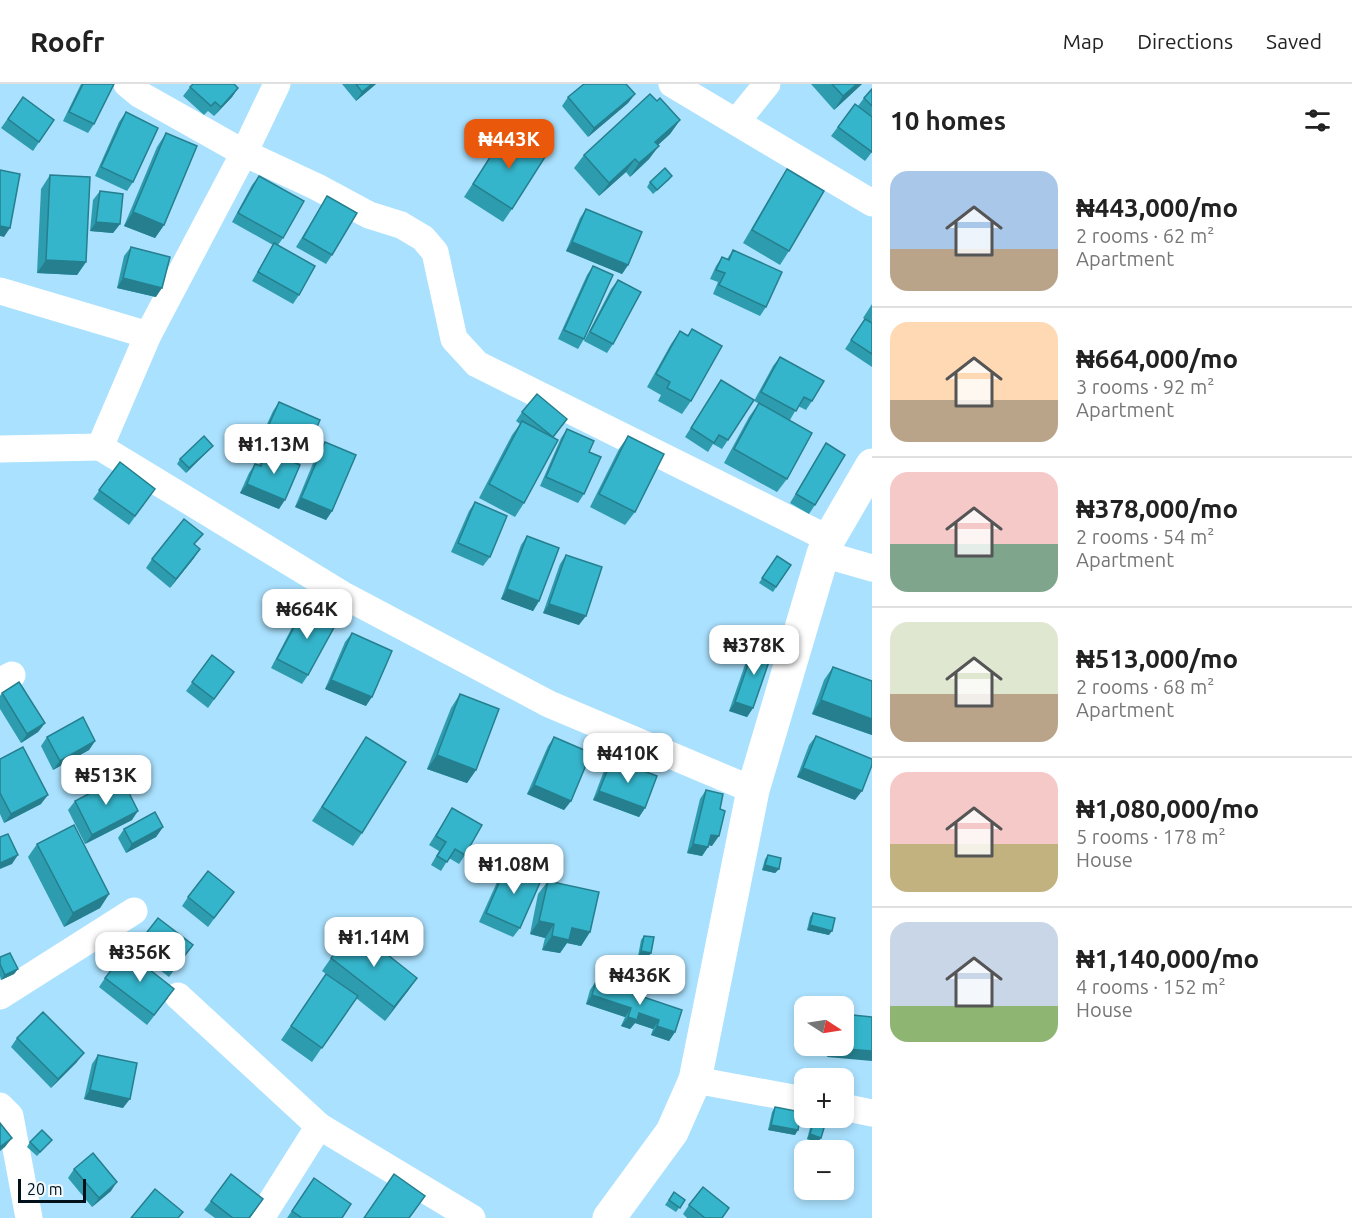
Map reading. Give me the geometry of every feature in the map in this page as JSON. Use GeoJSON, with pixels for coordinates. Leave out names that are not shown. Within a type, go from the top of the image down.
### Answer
{"type":"FeatureCollection","features":[{"type":"Feature","properties":{"kind":"street"},"geometry":{"type":"LineString","coordinates":[[127,84],[139,94],[244,153],[317,187],[369,215],[401,225],[423,238],[435,252],[454,339],[477,364],[826,547],[872,568]]}},
{"type":"Feature","properties":{"kind":"street"},"geometry":{"type":"LineString","coordinates":[[100,447],[148,335],[244,153],[277,84]]}},
{"type":"Feature","properties":{"kind":"street"},"geometry":{"type":"LineString","coordinates":[[672,84],[872,203]]}},
{"type":"Feature","properties":{"kind":"street"},"geometry":{"type":"LineString","coordinates":[[737,121],[767,84]]}},
{"type":"Feature","properties":{"kind":"street"},"geometry":{"type":"LineString","coordinates":[[0,291],[148,335]]}},
{"type":"Feature","properties":{"kind":"street"},"geometry":{"type":"LineString","coordinates":[[0,449],[100,447],[345,596],[549,704],[753,790]]}},
{"type":"Feature","properties":{"kind":"street"},"geometry":{"type":"LineString","coordinates":[[609,1218],[672,1132],[695,1080],[753,790],[826,547],[872,465]]}},
{"type":"Feature","properties":{"kind":"street"},"geometry":{"type":"LineString","coordinates":[[0,996],[134,911]]}},
{"type":"Feature","properties":{"kind":"street"},"geometry":{"type":"LineString","coordinates":[[178,996],[319,1126],[472,1218]]}},
{"type":"Feature","properties":{"kind":"street"},"geometry":{"type":"LineString","coordinates":[[695,1080],[794,1098]]}},
{"type":"Feature","properties":{"kind":"street"},"geometry":{"type":"LineString","coordinates":[[0,1106],[10,1116],[29,1218]]}},
{"type":"Feature","properties":{"kind":"street"},"geometry":{"type":"LineString","coordinates":[[854,1109],[872,1113]]}},
{"type":"Feature","properties":{"kind":"street"},"geometry":{"type":"LineString","coordinates":[[261,1218],[319,1126]]}},
{"type":"Feature","properties":{"kind":"building"},"geometry":{"type":"Polygon","coordinates":[[[83,84],[114,84],[94,124],[69,112],[83,84]]]}},
{"type":"Feature","properties":{"kind":"building"},"geometry":{"type":"Polygon","coordinates":[[[193,84],[234,84],[238,88],[221,107],[215,102],[211,106],[190,87],[193,84]]]}},
{"type":"Feature","properties":{"kind":"building"},"geometry":{"type":"Polygon","coordinates":[[[356,84],[372,84],[362,92],[356,84]]]}},
{"type":"Feature","properties":{"kind":"building"},"geometry":{"type":"Polygon","coordinates":[[[584,84],[626,84],[635,94],[594,128],[568,97],[584,84]]]}},
{"type":"Feature","properties":{"kind":"building"},"geometry":{"type":"Polygon","coordinates":[[[832,84],[857,84],[843,96],[832,84]]]}},
{"type":"Feature","properties":{"kind":"building"},"geometry":{"type":"Polygon","coordinates":[[[872,89],[872,106],[864,98],[872,89]]]}},
{"type":"Feature","properties":{"kind":"building"},"geometry":{"type":"Polygon","coordinates":[[[650,94],[657,101],[660,98],[680,120],[655,142],[659,146],[639,163],[635,159],[609,183],[584,155],[650,94]]]}},
{"type":"Feature","properties":{"kind":"building"},"geometry":{"type":"Polygon","coordinates":[[[23,97],[54,120],[39,142],[8,119],[23,97]]]}},
{"type":"Feature","properties":{"kind":"building"},"geometry":{"type":"Polygon","coordinates":[[[855,104],[872,117],[872,152],[838,127],[855,104]]]}},
{"type":"Feature","properties":{"kind":"building"},"geometry":{"type":"Polygon","coordinates":[[[126,112],[158,128],[133,182],[101,167],[126,112]]]}},
{"type":"Feature","properties":{"kind":"building"},"geometry":{"type":"Polygon","coordinates":[[[506,132],[545,157],[512,209],[473,184],[506,132]]]}},
{"type":"Feature","properties":{"kind":"building"},"geometry":{"type":"Polygon","coordinates":[[[166,133],[197,146],[164,225],[133,212],[166,133]]]}},
{"type":"Feature","properties":{"kind":"building"},"geometry":{"type":"Polygon","coordinates":[[[665,168],[672,176],[657,190],[650,182],[665,168]]]}},
{"type":"Feature","properties":{"kind":"building"},"geometry":{"type":"Polygon","coordinates":[[[787,169],[824,191],[789,251],[752,230],[787,169]]]}},
{"type":"Feature","properties":{"kind":"building"},"geometry":{"type":"Polygon","coordinates":[[[0,170],[20,174],[10,228],[0,226],[0,170]]]}},
{"type":"Feature","properties":{"kind":"building"},"geometry":{"type":"Polygon","coordinates":[[[50,175],[90,177],[86,262],[46,260],[50,175]]]}},
{"type":"Feature","properties":{"kind":"building"},"geometry":{"type":"Polygon","coordinates":[[[259,176],[304,201],[283,238],[238,213],[259,176]]]}},
{"type":"Feature","properties":{"kind":"building"},"geometry":{"type":"Polygon","coordinates":[[[100,191],[123,194],[120,224],[96,222],[100,191]]]}},
{"type":"Feature","properties":{"kind":"building"},"geometry":{"type":"Polygon","coordinates":[[[327,196],[357,213],[332,255],[303,238],[327,196]]]}},
{"type":"Feature","properties":{"kind":"building"},"geometry":{"type":"Polygon","coordinates":[[[586,209],[642,232],[628,265],[572,242],[586,209]]]}},
{"type":"Feature","properties":{"kind":"building"},"geometry":{"type":"Polygon","coordinates":[[[274,243],[315,266],[299,295],[258,272],[274,243]]]}},
{"type":"Feature","properties":{"kind":"building"},"geometry":{"type":"Polygon","coordinates":[[[131,247],[170,257],[162,288],[123,278],[131,247]]]}},
{"type":"Feature","properties":{"kind":"building"},"geometry":{"type":"Polygon","coordinates":[[[733,250],[782,272],[766,307],[719,285],[725,273],[716,270],[722,257],[729,260],[733,250]]]}},
{"type":"Feature","properties":{"kind":"building"},"geometry":{"type":"Polygon","coordinates":[[[593,266],[613,275],[584,339],[564,330],[593,266]]]}},
{"type":"Feature","properties":{"kind":"building"},"geometry":{"type":"Polygon","coordinates":[[[618,280],[641,292],[613,344],[590,332],[618,280]]]}},
{"type":"Feature","properties":{"kind":"building"},"geometry":{"type":"Polygon","coordinates":[[[865,319],[872,323],[872,354],[851,340],[865,319]]]}},
{"type":"Feature","properties":{"kind":"building"},"geometry":{"type":"Polygon","coordinates":[[[692,329],[722,346],[691,401],[667,388],[670,382],[656,374],[680,331],[688,336],[692,329]]]}},
{"type":"Feature","properties":{"kind":"building"},"geometry":{"type":"Polygon","coordinates":[[[780,357],[824,381],[812,401],[804,397],[796,411],[761,392],[780,357]]]}},
{"type":"Feature","properties":{"kind":"building"},"geometry":{"type":"Polygon","coordinates":[[[721,380],[754,400],[728,440],[719,435],[714,443],[691,428],[721,380]]]}},
{"type":"Feature","properties":{"kind":"building"},"geometry":{"type":"Polygon","coordinates":[[[537,394],[567,419],[553,437],[522,412],[537,394]]]}},
{"type":"Feature","properties":{"kind":"building"},"geometry":{"type":"Polygon","coordinates":[[[279,402],[320,420],[305,455],[264,436],[279,402]]]}},
{"type":"Feature","properties":{"kind":"building"},"geometry":{"type":"Polygon","coordinates":[[[759,403],[812,433],[787,479],[734,449],[759,403]]]}},
{"type":"Feature","properties":{"kind":"building"},"geometry":{"type":"Polygon","coordinates":[[[522,421],[558,440],[524,503],[489,484],[522,421]]]}},
{"type":"Feature","properties":{"kind":"building"},"geometry":{"type":"Polygon","coordinates":[[[567,429],[594,441],[589,452],[601,457],[584,494],[546,477],[567,429]]]}},
{"type":"Feature","properties":{"kind":"building"},"geometry":{"type":"Polygon","coordinates":[[[204,436],[213,446],[189,468],[180,459],[204,436]]]}},
{"type":"Feature","properties":{"kind":"building"},"geometry":{"type":"Polygon","coordinates":[[[628,436],[664,454],[635,512],[599,494],[628,436]]]}},
{"type":"Feature","properties":{"kind":"building"},"geometry":{"type":"Polygon","coordinates":[[[325,442],[356,455],[332,511],[301,498],[325,442]]]}},
{"type":"Feature","properties":{"kind":"building"},"geometry":{"type":"Polygon","coordinates":[[[826,443],[845,455],[815,505],[796,494],[826,443]]]}},
{"type":"Feature","properties":{"kind":"building"},"geometry":{"type":"Polygon","coordinates":[[[267,451],[300,465],[285,500],[247,484],[255,464],[261,466],[267,451]]]}},
{"type":"Feature","properties":{"kind":"building"},"geometry":{"type":"Polygon","coordinates":[[[120,462],[155,489],[135,516],[99,490],[120,462]]]}},
{"type":"Feature","properties":{"kind":"building"},"geometry":{"type":"Polygon","coordinates":[[[475,502],[507,516],[490,557],[458,543],[475,502]]]}},
{"type":"Feature","properties":{"kind":"building"},"geometry":{"type":"Polygon","coordinates":[[[184,519],[203,534],[194,544],[200,549],[176,579],[152,559],[184,519]]]}},
{"type":"Feature","properties":{"kind":"building"},"geometry":{"type":"Polygon","coordinates":[[[527,536],[559,548],[539,601],[507,589],[527,536]]]}},
{"type":"Feature","properties":{"kind":"building"},"geometry":{"type":"Polygon","coordinates":[[[566,555],[602,567],[586,616],[549,604],[566,555]]]}},
{"type":"Feature","properties":{"kind":"building"},"geometry":{"type":"Polygon","coordinates":[[[777,556],[791,565],[776,587],[762,578],[777,556]]]}},
{"type":"Feature","properties":{"kind":"building"},"geometry":{"type":"Polygon","coordinates":[[[306,605],[337,622],[308,675],[277,659],[306,605]]]}},
{"type":"Feature","properties":{"kind":"building"},"geometry":{"type":"Polygon","coordinates":[[[352,633],[392,651],[372,697],[331,680],[352,633]]]}},
{"type":"Feature","properties":{"kind":"building"},"geometry":{"type":"Polygon","coordinates":[[[755,644],[773,650],[753,708],[735,702],[755,644]]]}},
{"type":"Feature","properties":{"kind":"building"},"geometry":{"type":"Polygon","coordinates":[[[212,655],[234,672],[214,699],[192,682],[212,655]]]}},
{"type":"Feature","properties":{"kind":"building"},"geometry":{"type":"Polygon","coordinates":[[[833,667],[872,681],[872,719],[821,700],[833,667]]]}},
{"type":"Feature","properties":{"kind":"building"},"geometry":{"type":"Polygon","coordinates":[[[19,682],[45,723],[27,734],[2,693],[19,682]]]}},
{"type":"Feature","properties":{"kind":"building"},"geometry":{"type":"Polygon","coordinates":[[[460,694],[499,709],[476,770],[437,755],[460,694]]]}},
{"type":"Feature","properties":{"kind":"building"},"geometry":{"type":"Polygon","coordinates":[[[83,717],[95,741],[60,761],[47,737],[83,717]]]}},
{"type":"Feature","properties":{"kind":"building"},"geometry":{"type":"Polygon","coordinates":[[[816,736],[872,759],[862,791],[803,768],[816,736]]]}},
{"type":"Feature","properties":{"kind":"building"},"geometry":{"type":"Polygon","coordinates":[[[366,737],[406,762],[362,833],[322,807],[366,737]]]}},
{"type":"Feature","properties":{"kind":"building"},"geometry":{"type":"Polygon","coordinates":[[[554,737],[591,753],[571,801],[534,785],[554,737]]]}},
{"type":"Feature","properties":{"kind":"building"},"geometry":{"type":"Polygon","coordinates":[[[23,747],[48,795],[11,814],[0,793],[0,759],[23,747]]]}},
{"type":"Feature","properties":{"kind":"building"},"geometry":{"type":"Polygon","coordinates":[[[612,759],[657,776],[645,808],[599,791],[612,759]]]}},
{"type":"Feature","properties":{"kind":"building"},"geometry":{"type":"Polygon","coordinates":[[[121,777],[138,811],[92,835],[75,801],[121,777]]]}},
{"type":"Feature","properties":{"kind":"building"},"geometry":{"type":"Polygon","coordinates":[[[706,790],[723,794],[720,809],[725,811],[719,836],[711,835],[708,847],[693,844],[706,790]]]}},
{"type":"Feature","properties":{"kind":"building"},"geometry":{"type":"Polygon","coordinates":[[[452,808],[482,825],[465,855],[455,849],[447,862],[437,856],[446,842],[436,836],[452,808]]]}},
{"type":"Feature","properties":{"kind":"building"},"geometry":{"type":"Polygon","coordinates":[[[155,812],[163,827],[132,844],[124,829],[155,812]]]}},
{"type":"Feature","properties":{"kind":"building"},"geometry":{"type":"Polygon","coordinates":[[[74,825],[109,894],[73,913],[37,844],[74,825]]]}},
{"type":"Feature","properties":{"kind":"building"},"geometry":{"type":"Polygon","coordinates":[[[8,834],[18,855],[0,863],[0,837],[8,834]]]}},
{"type":"Feature","properties":{"kind":"building"},"geometry":{"type":"Polygon","coordinates":[[[768,855],[781,858],[779,869],[765,865],[768,855]]]}},
{"type":"Feature","properties":{"kind":"building"},"geometry":{"type":"Polygon","coordinates":[[[508,862],[542,878],[520,928],[486,913],[508,862]]]}},
{"type":"Feature","properties":{"kind":"building"},"geometry":{"type":"Polygon","coordinates":[[[208,871],[234,892],[214,918],[188,897],[208,871]]]}},
{"type":"Feature","properties":{"kind":"building"},"geometry":{"type":"Polygon","coordinates":[[[548,881],[599,892],[590,932],[572,928],[569,940],[552,936],[554,924],[539,921],[548,881]]]}},
{"type":"Feature","properties":{"kind":"building"},"geometry":{"type":"Polygon","coordinates":[[[813,913],[835,918],[832,931],[810,925],[813,913]]]}},
{"type":"Feature","properties":{"kind":"building"},"geometry":{"type":"Polygon","coordinates":[[[158,918],[193,945],[175,968],[140,941],[158,918]]]}},
{"type":"Feature","properties":{"kind":"building"},"geometry":{"type":"Polygon","coordinates":[[[354,928],[417,978],[394,1007],[331,958],[354,928]]]}},
{"type":"Feature","properties":{"kind":"building"},"geometry":{"type":"Polygon","coordinates":[[[644,936],[654,937],[651,953],[641,951],[644,936]]]}},
{"type":"Feature","properties":{"kind":"building"},"geometry":{"type":"Polygon","coordinates":[[[126,951],[174,989],[154,1015],[105,978],[126,951]]]}},
{"type":"Feature","properties":{"kind":"building"},"geometry":{"type":"Polygon","coordinates":[[[10,953],[18,969],[5,975],[0,964],[0,957],[10,953]]]}},
{"type":"Feature","properties":{"kind":"building"},"geometry":{"type":"Polygon","coordinates":[[[326,974],[358,996],[322,1048],[291,1026],[326,974]]]}},
{"type":"Feature","properties":{"kind":"building"},"geometry":{"type":"Polygon","coordinates":[[[596,981],[682,1010],[675,1032],[657,1026],[659,1020],[639,1013],[637,1020],[628,1017],[631,1008],[592,995],[596,981]]]}},
{"type":"Feature","properties":{"kind":"building"},"geometry":{"type":"Polygon","coordinates":[[[43,1012],[84,1053],[58,1079],[17,1038],[43,1012]]]}},
{"type":"Feature","properties":{"kind":"building"},"geometry":{"type":"Polygon","coordinates":[[[854,1015],[872,1017],[872,1051],[854,1050],[854,1015]]]}},
{"type":"Feature","properties":{"kind":"building"},"geometry":{"type":"Polygon","coordinates":[[[98,1055],[137,1063],[130,1099],[90,1090],[98,1055]]]}},
{"type":"Feature","properties":{"kind":"building"},"geometry":{"type":"Polygon","coordinates":[[[775,1107],[794,1111],[794,1128],[798,1128],[798,1130],[771,1125],[775,1107]]]}},
{"type":"Feature","properties":{"kind":"building"},"geometry":{"type":"Polygon","coordinates":[[[0,1123],[12,1138],[0,1147],[0,1123]]]}},
{"type":"Feature","properties":{"kind":"building"},"geometry":{"type":"Polygon","coordinates":[[[812,1128],[824,1128],[821,1138],[810,1134],[812,1128]]]}},
{"type":"Feature","properties":{"kind":"building"},"geometry":{"type":"Polygon","coordinates":[[[42,1130],[52,1140],[40,1152],[30,1142],[42,1130]]]}},
{"type":"Feature","properties":{"kind":"building"},"geometry":{"type":"Polygon","coordinates":[[[93,1153],[117,1182],[99,1198],[74,1169],[93,1153]]]}},
{"type":"Feature","properties":{"kind":"building"},"geometry":{"type":"Polygon","coordinates":[[[231,1174],[263,1199],[249,1218],[233,1218],[211,1201],[231,1174]]]}},
{"type":"Feature","properties":{"kind":"building"},"geometry":{"type":"Polygon","coordinates":[[[394,1174],[425,1196],[409,1218],[364,1218],[394,1174]]]}},
{"type":"Feature","properties":{"kind":"building"},"geometry":{"type":"Polygon","coordinates":[[[314,1178],[351,1204],[342,1218],[302,1218],[292,1211],[314,1178]]]}},
{"type":"Feature","properties":{"kind":"building"},"geometry":{"type":"Polygon","coordinates":[[[703,1187],[729,1208],[722,1218],[705,1218],[689,1205],[703,1187]]]}},
{"type":"Feature","properties":{"kind":"building"},"geometry":{"type":"Polygon","coordinates":[[[155,1189],[183,1212],[178,1218],[131,1218],[155,1189]]]}},
{"type":"Feature","properties":{"kind":"building"},"geometry":{"type":"Polygon","coordinates":[[[674,1192],[685,1200],[680,1208],[669,1200],[674,1192]]]}}]}
